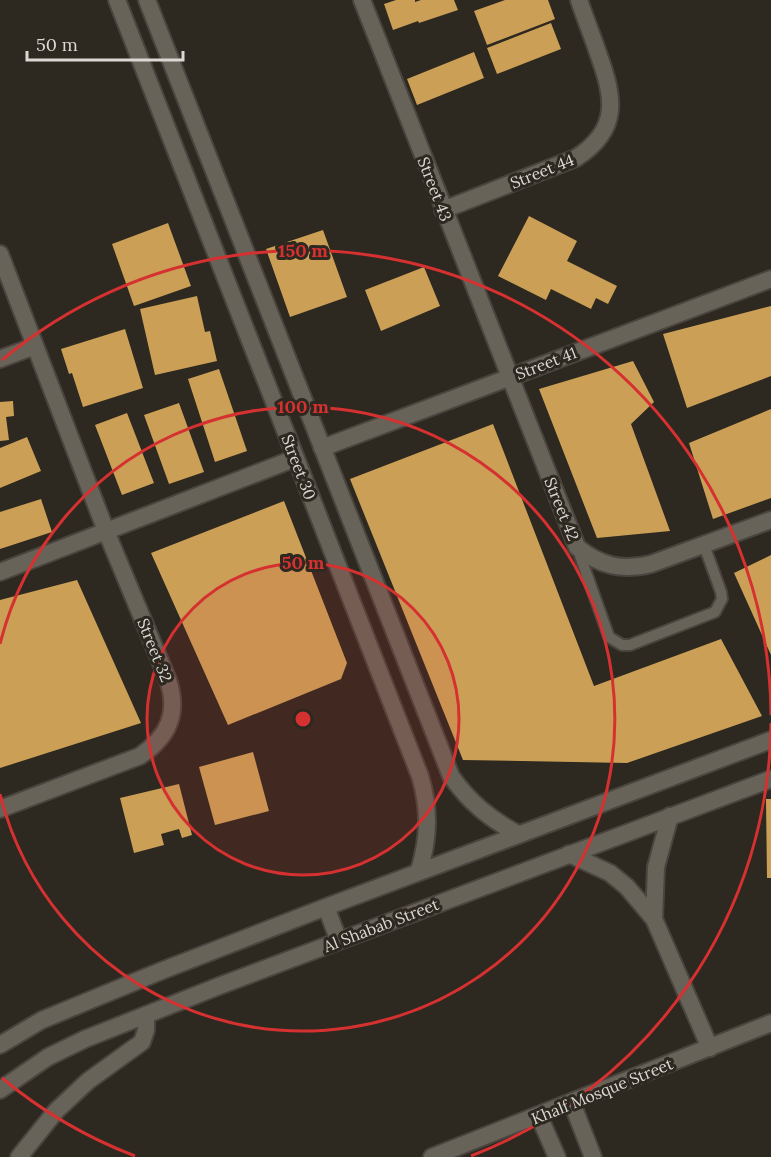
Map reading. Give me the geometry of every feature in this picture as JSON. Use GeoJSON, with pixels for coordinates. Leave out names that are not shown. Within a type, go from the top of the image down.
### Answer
{"type":"FeatureCollection","features":[{"type":"Feature","properties":{"kind":"street","name":"Street 30"},"geometry":{"type":"LineString","coordinates":[[117,0],[422,785],[428,811],[425,851],[419,871]]}},
{"type":"Feature","properties":{"kind":"street","name":"Street 30"},"geometry":{"type":"LineString","coordinates":[[147,0],[451,776],[462,791],[487,816],[518,834]]}},
{"type":"Feature","properties":{"kind":"street","name":"Street 43"},"geometry":{"type":"LineString","coordinates":[[362,0],[509,378]]}},
{"type":"Feature","properties":{"kind":"street","name":"Street 44"},"geometry":{"type":"LineString","coordinates":[[443,210],[576,158],[589,150],[599,139],[609,118],[611,96],[609,81],[579,0]]}},
{"type":"Feature","properties":{"kind":"street","name":"Street 32"},"geometry":{"type":"LineString","coordinates":[[0,254],[106,531],[168,680],[173,707],[171,720],[164,735],[154,747],[141,756],[0,809]]}},
{"type":"Feature","properties":{"kind":"street","name":"Street 41"},"geometry":{"type":"LineString","coordinates":[[322,448],[771,279]]}},
{"type":"Feature","properties":{"kind":"street"},"geometry":{"type":"LineString","coordinates":[[0,359],[35,346]]}},
{"type":"Feature","properties":{"kind":"street","name":"Street 42"},"geometry":{"type":"LineString","coordinates":[[509,378],[577,547],[590,557],[620,568],[636,568],[771,520]]}},
{"type":"Feature","properties":{"kind":"street"},"geometry":{"type":"LineString","coordinates":[[275,405],[301,393]]}},
{"type":"Feature","properties":{"kind":"street"},"geometry":{"type":"LineString","coordinates":[[0,572],[296,459]]}},
{"type":"Feature","properties":{"kind":"street"},"geometry":{"type":"LineString","coordinates":[[407,744],[435,734]]}},
{"type":"Feature","properties":{"kind":"street"},"geometry":{"type":"LineString","coordinates":[[0,1045],[42,1020],[63,1011],[419,871],[771,740]]}},
{"type":"Feature","properties":{"kind":"street","name":"Al Shabab Street"},"geometry":{"type":"LineString","coordinates":[[0,1090],[48,1057],[85,1039],[339,940],[771,779]]}},
{"type":"Feature","properties":{"kind":"street"},"geometry":{"type":"LineString","coordinates":[[654,919],[656,867],[670,816]]}},
{"type":"Feature","properties":{"kind":"street"},"geometry":{"type":"LineString","coordinates":[[569,854],[610,873],[634,894],[654,919],[710,1048]]}},
{"type":"Feature","properties":{"kind":"street"},"geometry":{"type":"LineString","coordinates":[[326,907],[339,940]]}},
{"type":"Feature","properties":{"kind":"street"},"geometry":{"type":"LineString","coordinates":[[19,1157],[56,1111],[88,1081],[142,1042],[146,1030],[146,1015]]}},
{"type":"Feature","properties":{"kind":"street","name":"Khalf Mosque Street"},"geometry":{"type":"LineString","coordinates":[[432,1157],[771,1023]]}},
{"type":"Feature","properties":{"kind":"street"},"geometry":{"type":"LineString","coordinates":[[572,1103],[593,1157]]}},
{"type":"Feature","properties":{"kind":"street"},"geometry":{"type":"LineString","coordinates":[[539,1116],[556,1157]]}},
{"type":"Feature","properties":{"kind":"lane"},"geometry":{"type":"LineString","coordinates":[[577,547],[609,637],[622,645],[630,645],[715,612],[722,599],[721,592],[704,545]]}},
{"type":"Feature","properties":{"kind":"building"},"geometry":{"type":"Polygon","coordinates":[[[396,0],[415,0],[415,2],[454,0],[458,10],[393,30],[384,4],[396,0]]]}},
{"type":"Feature","properties":{"kind":"building"},"geometry":{"type":"Polygon","coordinates":[[[505,0],[548,0],[555,19],[487,45],[474,11],[505,0]]]}},
{"type":"Feature","properties":{"kind":"building"},"geometry":{"type":"Polygon","coordinates":[[[551,23],[561,49],[497,74],[487,48],[551,23]]]}},
{"type":"Feature","properties":{"kind":"building"},"geometry":{"type":"Polygon","coordinates":[[[474,52],[484,78],[417,105],[407,79],[474,52]]]}},
{"type":"Feature","properties":{"kind":"building"},"geometry":{"type":"Polygon","coordinates":[[[529,216],[577,241],[567,261],[617,286],[608,304],[596,298],[591,309],[551,289],[546,300],[498,276],[529,216]]]}},
{"type":"Feature","properties":{"kind":"building"},"geometry":{"type":"Polygon","coordinates":[[[168,223],[191,286],[134,306],[112,244],[168,223]]]}},
{"type":"Feature","properties":{"kind":"building"},"geometry":{"type":"Polygon","coordinates":[[[323,230],[347,297],[290,317],[266,249],[323,230]]]}},
{"type":"Feature","properties":{"kind":"building"},"geometry":{"type":"Polygon","coordinates":[[[424,267],[440,306],[381,331],[365,290],[424,267]]]}},
{"type":"Feature","properties":{"kind":"building"},"geometry":{"type":"Polygon","coordinates":[[[197,296],[205,332],[210,331],[217,361],[155,375],[140,309],[197,296]]]}},
{"type":"Feature","properties":{"kind":"building"},"geometry":{"type":"Polygon","coordinates":[[[771,306],[771,376],[687,408],[663,334],[771,306]]]}},
{"type":"Feature","properties":{"kind":"building"},"geometry":{"type":"Polygon","coordinates":[[[125,329],[143,388],[83,407],[61,349],[125,329]]]}},
{"type":"Feature","properties":{"kind":"building"},"geometry":{"type":"Polygon","coordinates":[[[633,361],[654,402],[631,424],[670,531],[597,538],[539,389],[633,361]]]}},
{"type":"Feature","properties":{"kind":"building"},"geometry":{"type":"Polygon","coordinates":[[[219,369],[247,451],[215,462],[188,379],[219,369]]]}},
{"type":"Feature","properties":{"kind":"building"},"geometry":{"type":"Polygon","coordinates":[[[13,401],[14,416],[6,417],[9,440],[0,441],[0,402],[13,401]]]}},
{"type":"Feature","properties":{"kind":"building"},"geometry":{"type":"Polygon","coordinates":[[[179,403],[204,472],[169,484],[144,415],[179,403]]]}},
{"type":"Feature","properties":{"kind":"building"},"geometry":{"type":"Polygon","coordinates":[[[771,409],[771,498],[713,519],[689,443],[771,409]]]}},
{"type":"Feature","properties":{"kind":"building"},"geometry":{"type":"Polygon","coordinates":[[[127,413],[154,483],[122,495],[95,425],[127,413]]]}},
{"type":"Feature","properties":{"kind":"building"},"geometry":{"type":"Polygon","coordinates":[[[493,424],[594,686],[721,639],[762,716],[627,763],[463,760],[350,479],[493,424]]]}},
{"type":"Feature","properties":{"kind":"building"},"geometry":{"type":"Polygon","coordinates":[[[27,437],[41,471],[0,488],[0,448],[27,437]]]}},
{"type":"Feature","properties":{"kind":"building"},"geometry":{"type":"Polygon","coordinates":[[[41,499],[52,532],[0,549],[0,512],[41,499]]]}},
{"type":"Feature","properties":{"kind":"building"},"geometry":{"type":"Polygon","coordinates":[[[284,501],[347,663],[341,679],[228,725],[151,553],[284,501]]]}},
{"type":"Feature","properties":{"kind":"building"},"geometry":{"type":"Polygon","coordinates":[[[771,555],[771,655],[734,573],[771,555]]]}},
{"type":"Feature","properties":{"kind":"building"},"geometry":{"type":"Polygon","coordinates":[[[77,580],[141,723],[0,768],[0,600],[77,580]]]}},
{"type":"Feature","properties":{"kind":"building"},"geometry":{"type":"Polygon","coordinates":[[[253,752],[269,811],[215,825],[199,767],[253,752]]]}},
{"type":"Feature","properties":{"kind":"building"},"geometry":{"type":"Polygon","coordinates":[[[179,784],[192,835],[182,838],[179,829],[161,834],[164,845],[134,853],[120,798],[179,784]]]}},
{"type":"Feature","properties":{"kind":"building"},"geometry":{"type":"Polygon","coordinates":[[[766,799],[771,799],[771,878],[767,878],[766,799]]]}}]}
